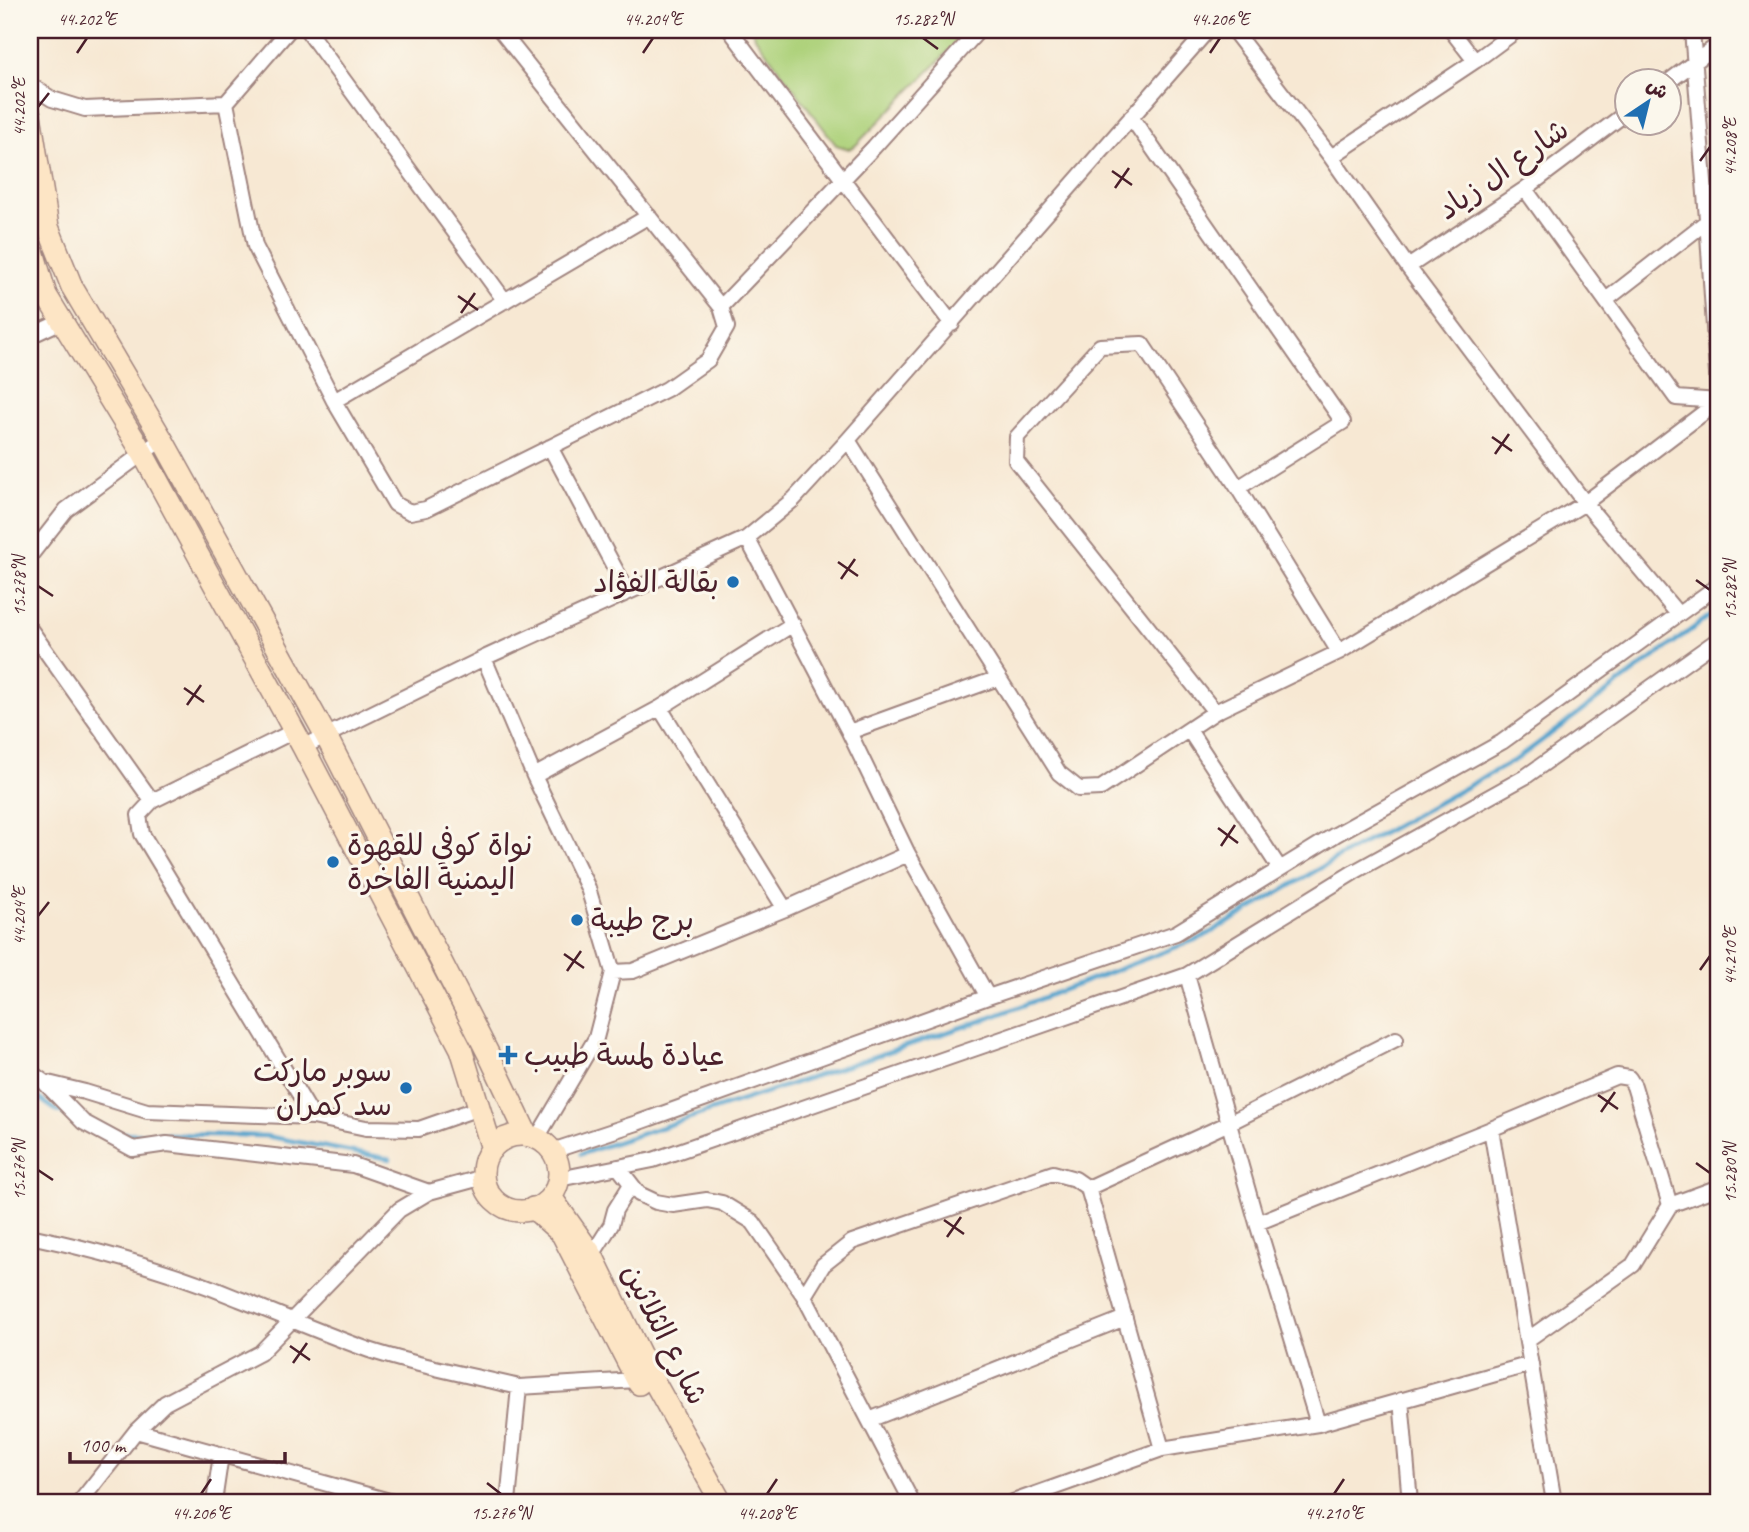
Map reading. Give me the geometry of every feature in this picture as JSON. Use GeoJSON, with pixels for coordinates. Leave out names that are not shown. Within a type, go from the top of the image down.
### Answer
{"type":"FeatureCollection","features":[{"type":"Feature","properties":{"kind":"main road"},"geometry":{"type":"LineString","coordinates":[[30,114],[48,227],[72,287],[162,439],[326,736],[491,1059],[539,1142],[559,1169],[548,1194],[516,1210],[498,1202],[491,1195],[484,1177],[484,1167],[492,1149],[508,1138],[539,1142]]}},
{"type":"Feature","properties":{"kind":"main road"},"geometry":{"type":"LineString","coordinates":[[30,241],[46,295],[142,452],[298,739],[461,1049],[492,1149]]}},
{"type":"Feature","properties":{"kind":"main road","name":"شارع الثلاثين"},"geometry":{"type":"LineString","coordinates":[[548,1194],[592,1255],[650,1374],[721,1502]]}},
{"type":"Feature","properties":{"kind":"main road","name":"شارع الثلاثين"},"geometry":{"type":"LineString","coordinates":[[548,1194],[562,1234],[637,1380],[705,1502]]}},
{"type":"Feature","properties":{"kind":"street"},"geometry":{"type":"LineString","coordinates":[[30,85],[52,99],[85,109],[226,103],[289,30]]}},
{"type":"Feature","properties":{"kind":"street"},"geometry":{"type":"LineString","coordinates":[[307,30],[505,301]]}},
{"type":"Feature","properties":{"kind":"street"},"geometry":{"type":"LineString","coordinates":[[226,103],[255,246],[334,401],[395,504],[410,512],[426,509],[667,389],[708,360],[727,327],[721,307],[500,30]]}},
{"type":"Feature","properties":{"kind":"street"},"geometry":{"type":"LineString","coordinates":[[730,30],[952,324]]}},
{"type":"Feature","properties":{"kind":"street"},"geometry":{"type":"LineString","coordinates":[[721,307],[874,147],[979,30]]}},
{"type":"Feature","properties":{"kind":"street"},"geometry":{"type":"LineString","coordinates":[[313,1117],[142,834],[139,815],[152,801],[298,739],[326,736],[484,658],[747,538],[794,499],[848,440],[1208,30]]}},
{"type":"Feature","properties":{"kind":"street"},"geometry":{"type":"LineString","coordinates":[[1233,30],[1331,157],[1408,267],[1585,503],[1678,614]]}},
{"type":"Feature","properties":{"kind":"street"},"geometry":{"type":"LineString","coordinates":[[1451,30],[1475,61]]}},
{"type":"Feature","properties":{"kind":"street"},"geometry":{"type":"LineString","coordinates":[[1331,157],[1517,30]]}},
{"type":"Feature","properties":{"kind":"street"},"geometry":{"type":"LineString","coordinates":[[1692,30],[1693,63],[1713,215],[1719,402]]}},
{"type":"Feature","properties":{"kind":"street"},"geometry":{"type":"LineString","coordinates":[[1682,71],[1719,44]]}},
{"type":"Feature","properties":{"kind":"street"},"geometry":{"type":"LineString","coordinates":[[1131,117],[1343,422],[1238,488]]}},
{"type":"Feature","properties":{"kind":"street","name":"شارع ال زياد"},"geometry":{"type":"LineString","coordinates":[[1408,267],[1525,189],[1612,124]]}},
{"type":"Feature","properties":{"kind":"street"},"geometry":{"type":"LineString","coordinates":[[1525,189],[1676,398],[1719,402]]}},
{"type":"Feature","properties":{"kind":"street"},"geometry":{"type":"LineString","coordinates":[[1606,300],[1713,215]]}},
{"type":"Feature","properties":{"kind":"street"},"geometry":{"type":"LineString","coordinates":[[334,401],[649,216]]}},
{"type":"Feature","properties":{"kind":"street"},"geometry":{"type":"LineString","coordinates":[[30,336],[62,321]]}},
{"type":"Feature","properties":{"kind":"street"},"geometry":{"type":"LineString","coordinates":[[1215,712],[1016,461],[1017,438],[1100,346],[1142,344],[1238,488],[1339,652]]}},
{"type":"Feature","properties":{"kind":"street"},"geometry":{"type":"LineString","coordinates":[[848,440],[1059,773],[1079,789],[1101,788],[1215,712],[1339,652],[1585,503],[1719,402]]}},
{"type":"Feature","properties":{"kind":"street"},"geometry":{"type":"LineString","coordinates":[[30,556],[66,510],[162,439]]}},
{"type":"Feature","properties":{"kind":"street"},"geometry":{"type":"LineString","coordinates":[[550,447],[627,591]]}},
{"type":"Feature","properties":{"kind":"street"},"geometry":{"type":"LineString","coordinates":[[747,538],[849,732],[908,854],[988,997]]}},
{"type":"Feature","properties":{"kind":"street"},"geometry":{"type":"LineString","coordinates":[[539,1142],[637,1123],[988,997],[1176,933],[1335,835],[1502,742],[1719,585]]}},
{"type":"Feature","properties":{"kind":"street"},"geometry":{"type":"LineString","coordinates":[[534,776],[660,708],[793,624]]}},
{"type":"Feature","properties":{"kind":"street"},"geometry":{"type":"LineString","coordinates":[[30,629],[152,801]]}},
{"type":"Feature","properties":{"kind":"street"},"geometry":{"type":"LineString","coordinates":[[548,1194],[618,1167],[653,1160],[1187,975],[1354,872],[1525,777],[1719,639]]}},
{"type":"Feature","properties":{"kind":"street"},"geometry":{"type":"LineString","coordinates":[[484,658],[534,776],[588,888],[613,972],[596,1038],[539,1142]]}},
{"type":"Feature","properties":{"kind":"street"},"geometry":{"type":"LineString","coordinates":[[849,732],[998,678]]}},
{"type":"Feature","properties":{"kind":"street"},"geometry":{"type":"LineString","coordinates":[[660,708],[785,909]]}},
{"type":"Feature","properties":{"kind":"street"},"geometry":{"type":"LineString","coordinates":[[1189,730],[1280,869]]}},
{"type":"Feature","properties":{"kind":"street"},"geometry":{"type":"LineString","coordinates":[[613,972],[633,971],[785,909],[908,854]]}},
{"type":"Feature","properties":{"kind":"street"},"geometry":{"type":"LineString","coordinates":[[1187,975],[1257,1223],[1318,1424]]}},
{"type":"Feature","properties":{"kind":"street"},"geometry":{"type":"LineString","coordinates":[[1088,1188],[1229,1123],[1396,1039]]}},
{"type":"Feature","properties":{"kind":"street"},"geometry":{"type":"LineString","coordinates":[[30,1072],[44,1082],[83,1122],[132,1149],[167,1144],[353,1165],[429,1192]]}},
{"type":"Feature","properties":{"kind":"street"},"geometry":{"type":"LineString","coordinates":[[1257,1223],[1617,1076],[1629,1078],[1634,1086],[1670,1205]]}},
{"type":"Feature","properties":{"kind":"street"},"geometry":{"type":"LineString","coordinates":[[44,1082],[85,1091],[147,1111],[313,1117],[366,1128],[419,1129],[479,1108]]}},
{"type":"Feature","properties":{"kind":"street"},"geometry":{"type":"LineString","coordinates":[[1491,1129],[1531,1364],[1551,1502]]}},
{"type":"Feature","properties":{"kind":"street"},"geometry":{"type":"LineString","coordinates":[[618,1167],[639,1194],[663,1204],[707,1200],[722,1203],[745,1216],[768,1242],[804,1296],[912,1502]]}},
{"type":"Feature","properties":{"kind":"street"},"geometry":{"type":"LineString","coordinates":[[804,1296],[823,1265],[852,1242],[1053,1173],[1075,1179],[1088,1188],[1162,1449]]}},
{"type":"Feature","properties":{"kind":"street"},"geometry":{"type":"LineString","coordinates":[[80,1502],[136,1431],[165,1403],[260,1353],[399,1210],[429,1192],[484,1177]]}},
{"type":"Feature","properties":{"kind":"street"},"geometry":{"type":"LineString","coordinates":[[592,1255],[611,1225],[615,1210],[631,1186]]}},
{"type":"Feature","properties":{"kind":"street"},"geometry":{"type":"LineString","coordinates":[[1527,1340],[1633,1265],[1670,1205],[1719,1187]]}},
{"type":"Feature","properties":{"kind":"street"},"geometry":{"type":"LineString","coordinates":[[30,1236],[96,1250],[239,1298],[293,1322],[372,1351],[519,1387],[637,1380]]}},
{"type":"Feature","properties":{"kind":"street"},"geometry":{"type":"LineString","coordinates":[[869,1420],[1125,1318]]}},
{"type":"Feature","properties":{"kind":"street"},"geometry":{"type":"LineString","coordinates":[[1013,1502],[1162,1449],[1318,1424],[1531,1364]]}},
{"type":"Feature","properties":{"kind":"street"},"geometry":{"type":"LineString","coordinates":[[508,1502],[519,1387]]}},
{"type":"Feature","properties":{"kind":"street"},"geometry":{"type":"LineString","coordinates":[[1401,1400],[1410,1502]]}},
{"type":"Feature","properties":{"kind":"street"},"geometry":{"type":"LineString","coordinates":[[136,1431],[393,1502]]}},
{"type":"Feature","properties":{"kind":"street"},"geometry":{"type":"LineString","coordinates":[[214,1502],[221,1455]]}},
{"type":"Feature","properties":{"kind":"green space"},"geometry":{"type":"Polygon","coordinates":[[[752,30],[948,30],[953,32],[959,41],[849,149],[836,145],[752,30]]]}},
{"type":"Feature","properties":{"kind":"waterway"},"geometry":{"type":"LineString","coordinates":[[581,1154],[990,1018],[1203,937],[1339,857],[1517,759],[1719,609]]}},
{"type":"Feature","properties":{"kind":"waterway"},"geometry":{"type":"LineString","coordinates":[[30,1092],[54,1109],[68,1115]]}},
{"type":"Feature","properties":{"kind":"waterway"},"geometry":{"type":"LineString","coordinates":[[115,1133],[266,1136],[390,1159]]}},
{"type":"Feature","properties":{"kind":"place","name":"بقالة الفؤاد"},"geometry":{"type":"Point","coordinates":[733,582]}},
{"type":"Feature","properties":{"kind":"place","name":"نواة كوفي للقهوة اليمنية الفاخرة"},"geometry":{"type":"Point","coordinates":[333,862]}},
{"type":"Feature","properties":{"kind":"place","name":"برج طيبة"},"geometry":{"type":"Point","coordinates":[577,920]}},
{"type":"Feature","properties":{"kind":"place","name":"عيادة لمسة طبيب"},"geometry":{"type":"Point","coordinates":[508,1055]}},
{"type":"Feature","properties":{"kind":"place","name":"سوبر ماركت سد كمران"},"geometry":{"type":"Point","coordinates":[406,1088]}}]}
